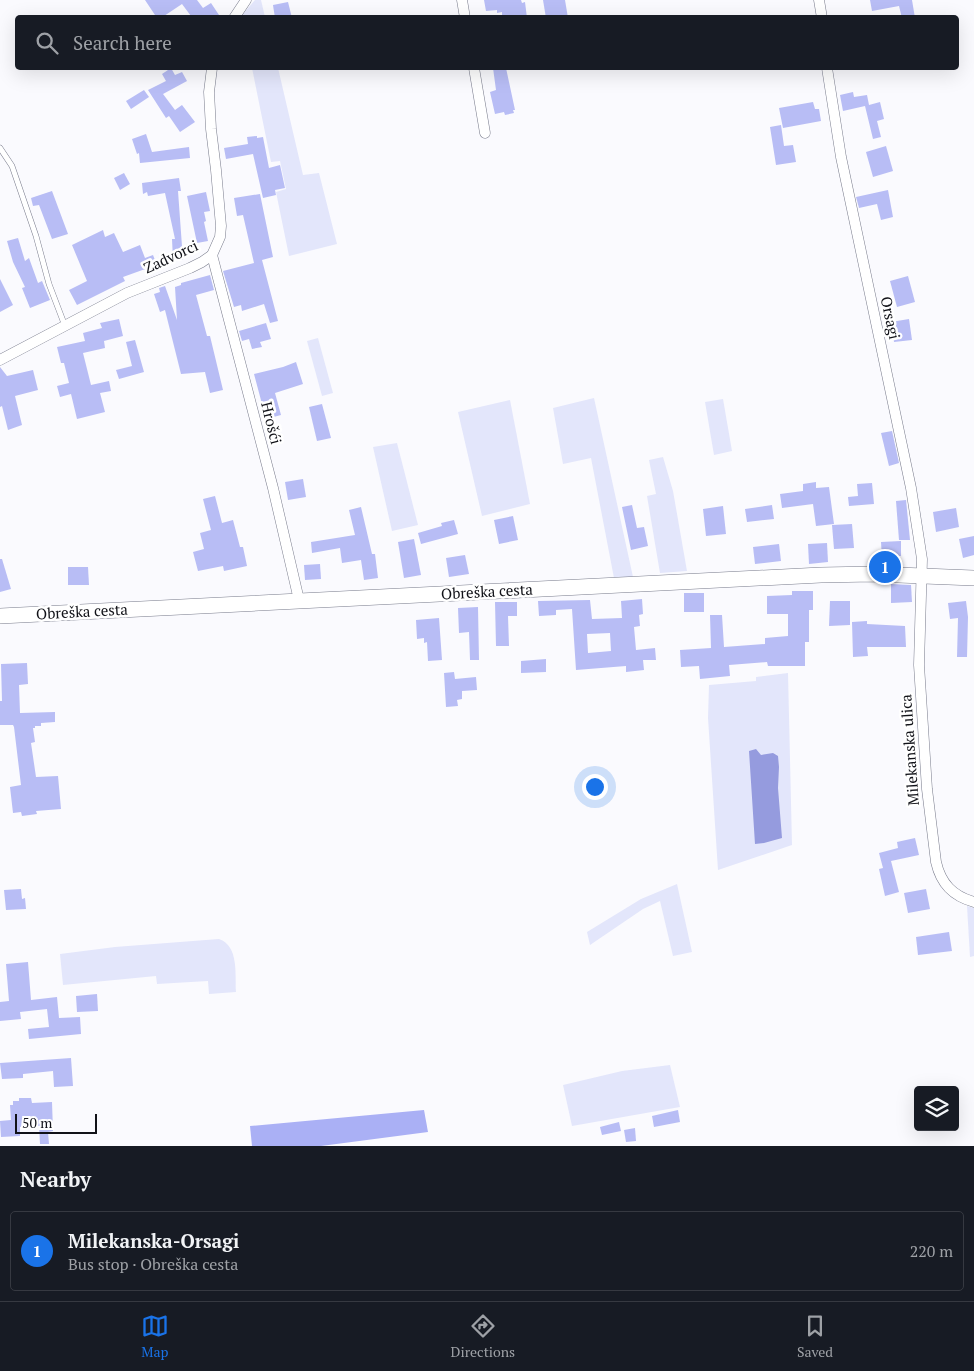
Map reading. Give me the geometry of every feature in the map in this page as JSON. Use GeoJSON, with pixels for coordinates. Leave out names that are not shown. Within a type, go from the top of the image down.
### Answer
{"type":"FeatureCollection","features":[{"type":"Feature","properties":{"kind":"main road","name":"Obreška cesta"},"geometry":{"type":"LineString","coordinates":[[0,616],[821,575],[873,574],[974,578]]}},
{"type":"Feature","properties":{"kind":"street"},"geometry":{"type":"LineString","coordinates":[[236,15],[246,0]]}},
{"type":"Feature","properties":{"kind":"street"},"geometry":{"type":"LineString","coordinates":[[462,0],[464,15]]}},
{"type":"Feature","properties":{"kind":"street"},"geometry":{"type":"LineString","coordinates":[[819,0],[822,15]]}},
{"type":"Feature","properties":{"kind":"street","name":"Zadvorci"},"geometry":{"type":"LineString","coordinates":[[0,360],[127,293],[202,262],[212,254],[220,237],[220,226],[209,92],[212,70]]}},
{"type":"Feature","properties":{"kind":"street"},"geometry":{"type":"LineString","coordinates":[[474,70],[485,132]]}},
{"type":"Feature","properties":{"kind":"street","name":"Orsagi"},"geometry":{"type":"LineString","coordinates":[[827,70],[849,194],[911,488],[922,559],[922,576]]}},
{"type":"Feature","properties":{"kind":"street","name":"Hrošći"},"geometry":{"type":"LineString","coordinates":[[212,254],[299,600]]}},
{"type":"Feature","properties":{"kind":"street","name":"Milekanska ulica"},"geometry":{"type":"LineString","coordinates":[[922,576],[919,665],[927,789],[936,862],[938,872],[949,890],[974,902]]}},
{"type":"Feature","properties":{"kind":"lane"},"geometry":{"type":"LineString","coordinates":[[0,148],[12,166],[36,236],[48,284],[65,326]]}},
{"type":"Feature","properties":{"kind":"shaded area"},"geometry":{"type":"Polygon","coordinates":[[[255,0],[261,0],[265,15],[242,15],[255,0]]]}},
{"type":"Feature","properties":{"kind":"shaded area"},"geometry":{"type":"Polygon","coordinates":[[[252,70],[278,70],[303,175],[319,173],[337,244],[289,256],[276,192],[286,189],[280,161],[271,162],[252,70]]]}},
{"type":"Feature","properties":{"kind":"shaded area"},"geometry":{"type":"Polygon","coordinates":[[[318,338],[333,393],[322,396],[307,341],[318,338]]]}},
{"type":"Feature","properties":{"kind":"shaded area"},"geometry":{"type":"Polygon","coordinates":[[[594,398],[633,577],[614,578],[591,458],[563,464],[553,408],[594,398]]]}},
{"type":"Feature","properties":{"kind":"shaded area"},"geometry":{"type":"Polygon","coordinates":[[[723,399],[732,451],[714,455],[705,402],[723,399]]]}},
{"type":"Feature","properties":{"kind":"shaded area"},"geometry":{"type":"Polygon","coordinates":[[[510,400],[530,504],[482,516],[458,412],[510,400]]]}},
{"type":"Feature","properties":{"kind":"shaded area"},"geometry":{"type":"Polygon","coordinates":[[[397,443],[418,525],[392,531],[373,447],[397,443]]]}},
{"type":"Feature","properties":{"kind":"shaded area"},"geometry":{"type":"Polygon","coordinates":[[[663,457],[673,491],[687,571],[660,573],[647,496],[656,494],[649,460],[663,457]]]}},
{"type":"Feature","properties":{"kind":"shaded area"},"geometry":{"type":"Polygon","coordinates":[[[788,673],[792,845],[718,870],[708,718],[709,685],[756,681],[756,677],[788,673]]]}},
{"type":"Feature","properties":{"kind":"shaded area"},"geometry":{"type":"Polygon","coordinates":[[[756,749],[761,755],[773,753],[778,756],[778,788],[782,838],[755,844],[749,751],[756,749]]]}},
{"type":"Feature","properties":{"kind":"shaded area"},"geometry":{"type":"Polygon","coordinates":[[[677,884],[692,952],[673,956],[660,901],[643,909],[590,945],[587,932],[641,899],[677,884]]]}},
{"type":"Feature","properties":{"kind":"shaded area"},"geometry":{"type":"Polygon","coordinates":[[[967,906],[974,908],[974,956],[970,957],[967,906]]]}},
{"type":"Feature","properties":{"kind":"shaded area"},"geometry":{"type":"Polygon","coordinates":[[[219,939],[230,948],[233,954],[236,992],[209,994],[208,981],[157,984],[156,976],[63,985],[60,954],[115,947],[219,939]]]}},
{"type":"Feature","properties":{"kind":"shaded area"},"geometry":{"type":"Polygon","coordinates":[[[670,1065],[680,1107],[572,1126],[563,1085],[622,1071],[670,1065]]]}},
{"type":"Feature","properties":{"kind":"shaded area"},"geometry":{"type":"Polygon","coordinates":[[[424,1110],[428,1132],[321,1146],[252,1146],[250,1126],[424,1110]]]}},
{"type":"Feature","properties":{"kind":"building"},"geometry":{"type":"Polygon","coordinates":[[[145,0],[197,0],[203,8],[211,3],[219,15],[190,15],[182,4],[166,15],[155,15],[145,0]]]}},
{"type":"Feature","properties":{"kind":"building"},"geometry":{"type":"Polygon","coordinates":[[[484,0],[521,0],[522,3],[525,2],[527,15],[502,15],[502,12],[497,13],[497,10],[486,11],[484,0]]]}},
{"type":"Feature","properties":{"kind":"building"},"geometry":{"type":"Polygon","coordinates":[[[543,0],[565,0],[568,15],[546,15],[543,0]]]}},
{"type":"Feature","properties":{"kind":"building"},"geometry":{"type":"Polygon","coordinates":[[[870,0],[912,0],[914,15],[901,15],[899,6],[872,11],[870,0]]]}},
{"type":"Feature","properties":{"kind":"building"},"geometry":{"type":"Polygon","coordinates":[[[288,2],[291,15],[275,15],[273,5],[288,2]]]}},
{"type":"Feature","properties":{"kind":"building"},"geometry":{"type":"Polygon","coordinates":[[[168,70],[172,70],[175,75],[182,72],[187,81],[163,94],[175,110],[182,105],[195,122],[180,132],[169,116],[166,118],[148,90],[166,81],[162,74],[168,70]]]}},
{"type":"Feature","properties":{"kind":"building"},"geometry":{"type":"Polygon","coordinates":[[[493,70],[506,70],[515,110],[513,110],[514,113],[505,115],[504,112],[495,114],[490,92],[496,90],[493,70]]]}},
{"type":"Feature","properties":{"kind":"building"},"geometry":{"type":"Polygon","coordinates":[[[144,90],[149,97],[131,109],[126,101],[144,90]]]}},
{"type":"Feature","properties":{"kind":"building"},"geometry":{"type":"Polygon","coordinates":[[[853,92],[854,97],[867,95],[869,105],[880,102],[884,119],[877,121],[881,137],[873,139],[865,106],[843,111],[840,95],[853,92]]]}},
{"type":"Feature","properties":{"kind":"building"},"geometry":{"type":"Polygon","coordinates":[[[813,102],[815,109],[819,109],[821,121],[783,128],[779,108],[813,102]]]}},
{"type":"Feature","properties":{"kind":"building"},"geometry":{"type":"Polygon","coordinates":[[[781,125],[784,146],[793,145],[796,162],[776,165],[770,127],[781,125]]]}},
{"type":"Feature","properties":{"kind":"building"},"geometry":{"type":"Polygon","coordinates":[[[146,134],[152,152],[189,147],[190,158],[140,163],[139,153],[137,154],[132,139],[146,134]]]}},
{"type":"Feature","properties":{"kind":"building"},"geometry":{"type":"Polygon","coordinates":[[[257,136],[257,138],[263,137],[269,168],[280,165],[285,188],[275,190],[276,195],[263,198],[253,154],[226,159],[224,148],[248,144],[247,137],[257,136]]]}},
{"type":"Feature","properties":{"kind":"building"},"geometry":{"type":"Polygon","coordinates":[[[886,146],[893,171],[873,177],[866,152],[886,146]]]}},
{"type":"Feature","properties":{"kind":"building"},"geometry":{"type":"Polygon","coordinates":[[[124,173],[130,184],[120,190],[114,178],[124,173]]]}},
{"type":"Feature","properties":{"kind":"building"},"geometry":{"type":"Polygon","coordinates":[[[179,178],[181,191],[178,191],[183,260],[173,260],[172,239],[175,239],[165,193],[148,196],[147,192],[143,194],[142,183],[179,178]]]}},
{"type":"Feature","properties":{"kind":"building"},"geometry":{"type":"Polygon","coordinates":[[[888,190],[893,217],[881,220],[877,204],[859,208],[856,197],[888,190]]]}},
{"type":"Feature","properties":{"kind":"building"},"geometry":{"type":"Polygon","coordinates":[[[52,191],[68,234],[52,239],[39,205],[33,206],[31,198],[52,191]]]}},
{"type":"Feature","properties":{"kind":"building"},"geometry":{"type":"Polygon","coordinates":[[[206,192],[210,211],[204,212],[206,221],[204,222],[208,241],[197,243],[187,196],[206,192]]]}},
{"type":"Feature","properties":{"kind":"building"},"geometry":{"type":"Polygon","coordinates":[[[260,194],[273,257],[262,260],[278,321],[270,323],[264,304],[242,311],[241,305],[234,307],[223,271],[254,263],[243,215],[237,216],[234,198],[260,194]]]}},
{"type":"Feature","properties":{"kind":"building"},"geometry":{"type":"Polygon","coordinates":[[[103,230],[105,237],[114,233],[123,252],[140,245],[145,258],[153,255],[158,268],[149,271],[148,268],[123,277],[125,281],[77,305],[69,290],[87,281],[72,245],[103,230]]]}},
{"type":"Feature","properties":{"kind":"building"},"geometry":{"type":"Polygon","coordinates":[[[18,238],[25,261],[29,258],[38,283],[42,281],[50,300],[30,308],[22,288],[25,287],[13,262],[7,241],[18,238]]]}},
{"type":"Feature","properties":{"kind":"building"},"geometry":{"type":"Polygon","coordinates":[[[210,275],[214,290],[196,295],[207,336],[210,336],[223,390],[210,393],[205,372],[181,374],[165,310],[160,312],[154,294],[160,292],[159,288],[165,286],[177,320],[175,287],[181,285],[181,283],[210,275]]]}},
{"type":"Feature","properties":{"kind":"building"},"geometry":{"type":"Polygon","coordinates":[[[908,276],[915,302],[897,307],[890,281],[908,276]]]}},
{"type":"Feature","properties":{"kind":"building"},"geometry":{"type":"Polygon","coordinates":[[[0,279],[13,305],[0,312],[0,279]]]}},
{"type":"Feature","properties":{"kind":"building"},"geometry":{"type":"Polygon","coordinates":[[[119,319],[123,336],[104,341],[105,348],[83,353],[91,385],[109,381],[111,391],[100,393],[105,412],[77,419],[71,394],[60,397],[57,386],[69,383],[64,363],[61,363],[57,347],[85,341],[83,333],[102,328],[100,323],[119,319]]]}},
{"type":"Feature","properties":{"kind":"building"},"geometry":{"type":"Polygon","coordinates":[[[909,319],[912,340],[894,342],[891,322],[909,319]]]}},
{"type":"Feature","properties":{"kind":"building"},"geometry":{"type":"Polygon","coordinates":[[[266,323],[271,339],[260,342],[262,347],[252,349],[249,339],[242,341],[239,331],[266,323]]]}},
{"type":"Feature","properties":{"kind":"building"},"geometry":{"type":"Polygon","coordinates":[[[135,340],[144,372],[119,379],[116,370],[132,366],[126,342],[135,340]]]}},
{"type":"Feature","properties":{"kind":"building"},"geometry":{"type":"Polygon","coordinates":[[[296,362],[303,384],[275,393],[281,415],[266,419],[254,374],[296,362]]]}},
{"type":"Feature","properties":{"kind":"building"},"geometry":{"type":"Polygon","coordinates":[[[0,367],[7,376],[33,370],[38,390],[15,396],[22,425],[8,430],[2,406],[0,407],[0,367]]]}},
{"type":"Feature","properties":{"kind":"building"},"geometry":{"type":"Polygon","coordinates":[[[322,404],[331,438],[317,441],[309,407],[322,404]]]}},
{"type":"Feature","properties":{"kind":"building"},"geometry":{"type":"Polygon","coordinates":[[[892,431],[899,463],[889,466],[881,433],[892,431]]]}},
{"type":"Feature","properties":{"kind":"building"},"geometry":{"type":"Polygon","coordinates":[[[303,479],[306,497],[288,500],[285,482],[303,479]]]}},
{"type":"Feature","properties":{"kind":"building"},"geometry":{"type":"Polygon","coordinates":[[[816,482],[816,488],[829,487],[834,524],[816,526],[813,504],[782,508],[780,494],[803,491],[803,484],[816,482]]]}},
{"type":"Feature","properties":{"kind":"building"},"geometry":{"type":"Polygon","coordinates":[[[872,483],[874,504],[849,506],[848,497],[858,496],[857,484],[872,483]]]}},
{"type":"Feature","properties":{"kind":"building"},"geometry":{"type":"Polygon","coordinates":[[[215,496],[222,523],[233,520],[240,547],[243,547],[247,566],[224,571],[223,566],[198,571],[193,552],[204,549],[200,533],[211,530],[203,499],[215,496]]]}},
{"type":"Feature","properties":{"kind":"building"},"geometry":{"type":"Polygon","coordinates":[[[906,500],[910,540],[899,540],[896,501],[906,500]]]}},
{"type":"Feature","properties":{"kind":"building"},"geometry":{"type":"Polygon","coordinates":[[[632,505],[637,528],[644,527],[648,546],[631,550],[622,507],[632,505]]]}},
{"type":"Feature","properties":{"kind":"building"},"geometry":{"type":"Polygon","coordinates":[[[772,505],[774,519],[747,522],[745,509],[772,505]]]}},
{"type":"Feature","properties":{"kind":"building"},"geometry":{"type":"Polygon","coordinates":[[[723,506],[726,534],[706,536],[703,509],[723,506]]]}},
{"type":"Feature","properties":{"kind":"building"},"geometry":{"type":"Polygon","coordinates":[[[361,507],[372,554],[375,554],[378,578],[364,580],[361,560],[342,563],[340,548],[312,553],[311,542],[355,535],[349,510],[361,507]]]}},
{"type":"Feature","properties":{"kind":"building"},"geometry":{"type":"Polygon","coordinates":[[[956,508],[959,527],[936,532],[933,512],[956,508]]]}},
{"type":"Feature","properties":{"kind":"building"},"geometry":{"type":"Polygon","coordinates":[[[513,516],[518,540],[499,544],[494,520],[513,516]]]}},
{"type":"Feature","properties":{"kind":"building"},"geometry":{"type":"Polygon","coordinates":[[[454,520],[458,534],[421,544],[418,533],[442,526],[441,523],[454,520]]]}},
{"type":"Feature","properties":{"kind":"building"},"geometry":{"type":"Polygon","coordinates":[[[852,524],[854,548],[834,549],[832,525],[852,524]]]}},
{"type":"Feature","properties":{"kind":"building"},"geometry":{"type":"Polygon","coordinates":[[[974,536],[974,555],[963,558],[959,539],[974,536]]]}},
{"type":"Feature","properties":{"kind":"building"},"geometry":{"type":"Polygon","coordinates":[[[414,539],[421,575],[404,578],[398,542],[414,539]]]}},
{"type":"Feature","properties":{"kind":"building"},"geometry":{"type":"Polygon","coordinates":[[[901,541],[901,556],[882,557],[881,542],[901,541]]]}},
{"type":"Feature","properties":{"kind":"building"},"geometry":{"type":"Polygon","coordinates":[[[827,543],[828,562],[809,564],[808,544],[827,543]]]}},
{"type":"Feature","properties":{"kind":"building"},"geometry":{"type":"Polygon","coordinates":[[[779,544],[781,561],[755,564],[753,547],[779,544]]]}},
{"type":"Feature","properties":{"kind":"building"},"geometry":{"type":"Polygon","coordinates":[[[465,555],[469,574],[449,577],[446,558],[465,555]]]}},
{"type":"Feature","properties":{"kind":"building"},"geometry":{"type":"Polygon","coordinates":[[[0,559],[2,559],[11,589],[0,592],[0,559]]]}},
{"type":"Feature","properties":{"kind":"building"},"geometry":{"type":"Polygon","coordinates":[[[320,564],[321,579],[305,580],[304,565],[320,564]]]}},
{"type":"Feature","properties":{"kind":"building"},"geometry":{"type":"Polygon","coordinates":[[[68,567],[88,567],[89,585],[68,585],[68,567]]]}},
{"type":"Feature","properties":{"kind":"building"},"geometry":{"type":"Polygon","coordinates":[[[891,584],[911,585],[912,602],[891,603],[891,584]]]}},
{"type":"Feature","properties":{"kind":"building"},"geometry":{"type":"Polygon","coordinates":[[[792,591],[813,591],[813,610],[809,610],[809,642],[805,642],[805,666],[768,666],[767,662],[729,665],[730,676],[700,679],[699,666],[681,667],[680,650],[711,648],[710,615],[722,615],[724,647],[765,644],[765,638],[788,636],[788,614],[767,614],[767,596],[792,595],[792,591]]]}},
{"type":"Feature","properties":{"kind":"building"},"geometry":{"type":"Polygon","coordinates":[[[684,593],[704,593],[704,612],[684,612],[684,593]]]}},
{"type":"Feature","properties":{"kind":"building"},"geometry":{"type":"Polygon","coordinates":[[[642,599],[643,614],[639,615],[640,626],[634,627],[636,650],[655,648],[656,660],[643,660],[644,670],[626,672],[626,666],[576,670],[572,609],[556,610],[556,615],[539,616],[538,601],[590,600],[592,619],[622,618],[621,601],[642,599]],[[610,633],[587,634],[588,653],[611,651],[610,633]]]}},
{"type":"Feature","properties":{"kind":"building"},"geometry":{"type":"Polygon","coordinates":[[[830,601],[850,601],[850,625],[829,626],[830,601]]]}},
{"type":"Feature","properties":{"kind":"building"},"geometry":{"type":"Polygon","coordinates":[[[966,601],[968,617],[967,657],[957,657],[958,618],[950,619],[948,603],[966,601]]]}},
{"type":"Feature","properties":{"kind":"building"},"geometry":{"type":"Polygon","coordinates":[[[495,602],[517,602],[517,616],[508,616],[509,646],[496,646],[495,602]]]}},
{"type":"Feature","properties":{"kind":"building"},"geometry":{"type":"Polygon","coordinates":[[[478,607],[479,660],[470,660],[469,632],[459,633],[458,608],[478,607]]]}},
{"type":"Feature","properties":{"kind":"building"},"geometry":{"type":"Polygon","coordinates":[[[439,618],[442,660],[428,661],[427,642],[424,643],[424,638],[417,639],[416,620],[439,618]]]}},
{"type":"Feature","properties":{"kind":"building"},"geometry":{"type":"Polygon","coordinates":[[[867,621],[867,624],[905,626],[906,647],[867,647],[868,656],[853,657],[852,622],[867,621]]]}},
{"type":"Feature","properties":{"kind":"building"},"geometry":{"type":"Polygon","coordinates":[[[546,659],[546,672],[521,673],[521,661],[546,659]]]}},
{"type":"Feature","properties":{"kind":"building"},"geometry":{"type":"Polygon","coordinates":[[[27,663],[28,684],[19,685],[20,713],[55,712],[55,722],[41,723],[41,726],[33,728],[35,742],[31,743],[36,777],[58,776],[61,809],[36,811],[37,814],[22,816],[21,812],[13,813],[10,787],[21,785],[14,727],[13,725],[0,725],[0,701],[2,701],[1,664],[27,663]]]}},
{"type":"Feature","properties":{"kind":"building"},"geometry":{"type":"Polygon","coordinates":[[[454,672],[455,679],[476,677],[477,690],[462,691],[462,699],[457,700],[458,706],[446,707],[444,673],[454,672]]]}},
{"type":"Feature","properties":{"kind":"building"},"geometry":{"type":"Polygon","coordinates":[[[915,838],[919,855],[891,861],[899,892],[885,896],[879,869],[883,868],[879,853],[898,848],[897,842],[915,838]]]}},
{"type":"Feature","properties":{"kind":"building"},"geometry":{"type":"Polygon","coordinates":[[[21,889],[22,899],[25,898],[26,909],[6,910],[4,890],[21,889]]]}},
{"type":"Feature","properties":{"kind":"building"},"geometry":{"type":"Polygon","coordinates":[[[926,889],[930,909],[908,913],[904,893],[926,889]]]}},
{"type":"Feature","properties":{"kind":"building"},"geometry":{"type":"Polygon","coordinates":[[[949,932],[952,951],[918,955],[916,937],[949,932]]]}},
{"type":"Feature","properties":{"kind":"building"},"geometry":{"type":"Polygon","coordinates":[[[28,962],[31,1000],[57,997],[59,1018],[80,1017],[81,1034],[29,1039],[28,1029],[49,1027],[47,1009],[20,1012],[21,1019],[0,1021],[0,1002],[9,1001],[6,964],[28,962]]]}},
{"type":"Feature","properties":{"kind":"building"},"geometry":{"type":"Polygon","coordinates":[[[97,994],[98,1011],[77,1012],[76,996],[97,994]]]}},
{"type":"Feature","properties":{"kind":"building"},"geometry":{"type":"Polygon","coordinates":[[[71,1058],[73,1086],[54,1087],[53,1071],[23,1074],[23,1078],[2,1079],[0,1063],[71,1058]]]}},
{"type":"Feature","properties":{"kind":"building"},"geometry":{"type":"Polygon","coordinates":[[[19,1098],[31,1098],[32,1103],[52,1102],[53,1131],[48,1132],[49,1144],[40,1144],[39,1126],[20,1127],[20,1136],[1,1137],[0,1121],[11,1120],[10,1105],[13,1105],[13,1101],[19,1101],[19,1098]]]}},
{"type":"Feature","properties":{"kind":"building"},"geometry":{"type":"Polygon","coordinates":[[[678,1110],[680,1122],[654,1127],[652,1116],[678,1110]]]}},
{"type":"Feature","properties":{"kind":"building"},"geometry":{"type":"Polygon","coordinates":[[[619,1122],[621,1131],[602,1135],[600,1127],[619,1122]]]}},
{"type":"Feature","properties":{"kind":"building"},"geometry":{"type":"Polygon","coordinates":[[[635,1128],[636,1141],[626,1142],[624,1130],[635,1128]]]}},
{"type":"Feature","properties":{"kind":"place","name":"Milekanska-Orsagi"},"geometry":{"type":"Point","coordinates":[885,567]}}]}
